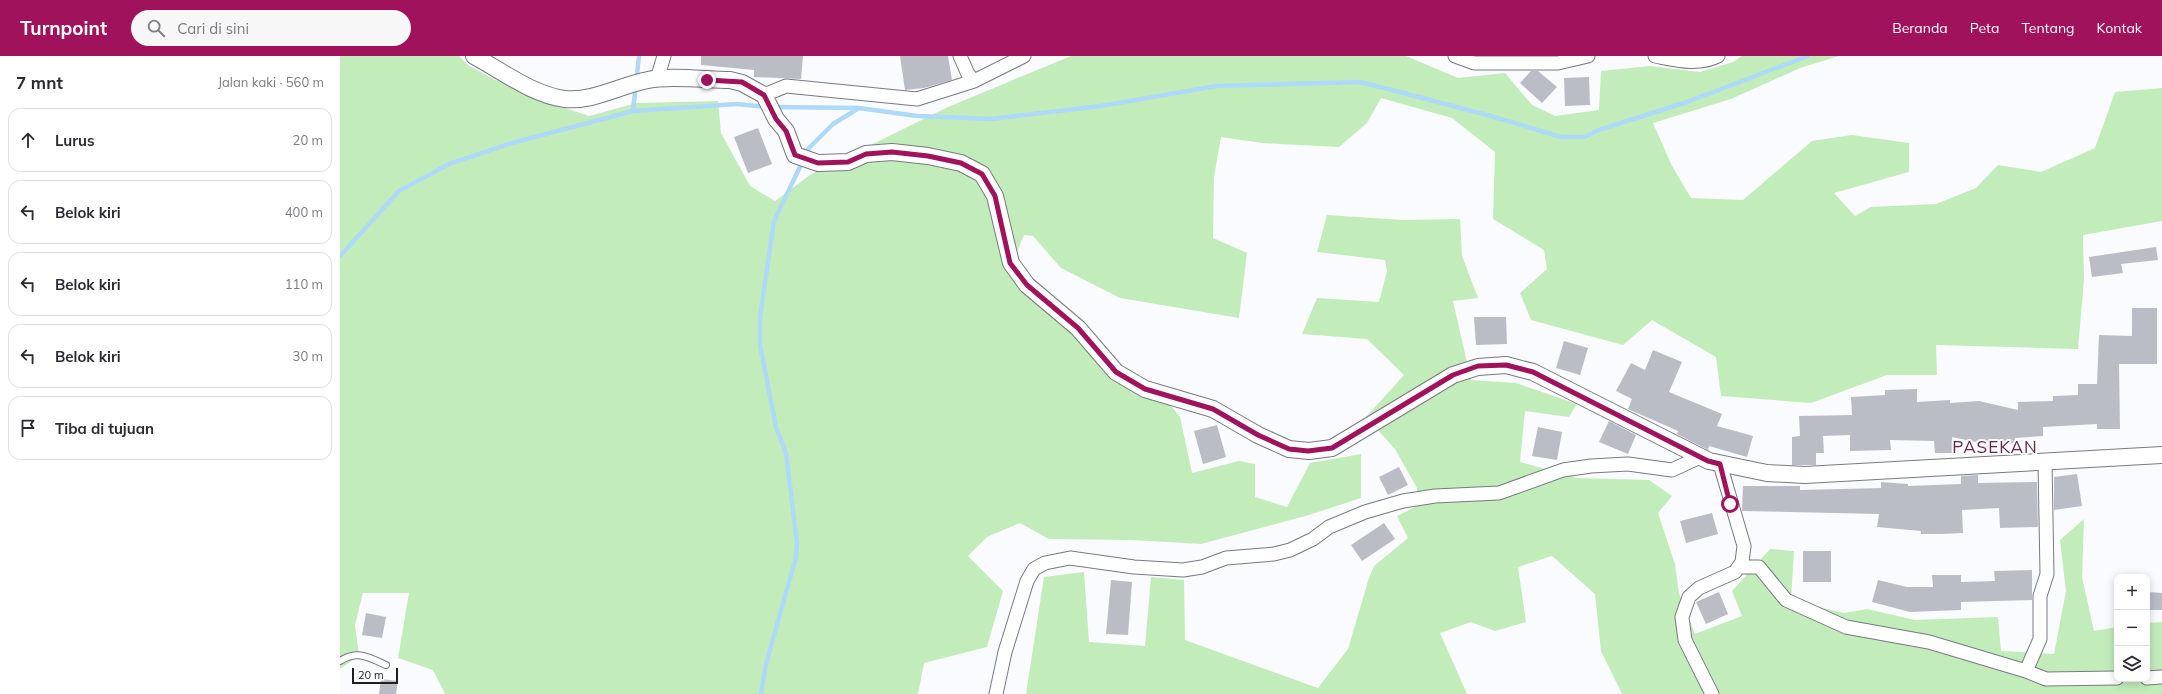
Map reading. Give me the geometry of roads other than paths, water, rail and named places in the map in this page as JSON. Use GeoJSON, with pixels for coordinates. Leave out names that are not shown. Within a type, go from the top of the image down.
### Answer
{"type":"FeatureCollection","features":[{"type":"Feature","properties":{"kind":"street"},"geometry":{"type":"LineString","coordinates":[[474,56],[531,87],[566,99],[588,97],[653,79],[730,80],[742,82],[764,95],[776,119],[786,131],[795,155],[818,163],[848,162],[866,154],[892,152],[928,156],[961,163],[982,174],[995,196],[1010,263],[1027,285],[1078,328],[1116,372],[1145,389],[1213,409],[1258,435],[1289,449],[1308,451],[1332,448],[1453,375],[1478,366],[1506,365],[1533,372],[1700,457],[1720,464],[1766,473],[1805,475],[2162,455]]}},
{"type":"Feature","properties":{"kind":"street"},"geometry":{"type":"LineString","coordinates":[[653,79],[664,56]]}},
{"type":"Feature","properties":{"kind":"street"},"geometry":{"type":"LineString","coordinates":[[960,56],[968,74],[974,81]]}},
{"type":"Feature","properties":{"kind":"street"},"geometry":{"type":"LineString","coordinates":[[764,95],[786,86],[917,99],[974,81],[1024,56]]}},
{"type":"Feature","properties":{"kind":"street"},"geometry":{"type":"LineString","coordinates":[[1455,56],[1474,63],[1558,63],[1588,56]]}},
{"type":"Feature","properties":{"kind":"street"},"geometry":{"type":"LineString","coordinates":[[1655,56],[1689,62],[1711,60],[1718,56]]}},
{"type":"Feature","properties":{"kind":"street"},"geometry":{"type":"LineString","coordinates":[[996,694],[1005,652],[1027,581],[1034,569],[1045,563],[1070,558],[1134,567],[1183,570],[1202,567],[1226,558],[1274,554],[1290,550],[1337,524],[1365,512],[1403,501],[1435,496],[1499,493],[1563,470],[1591,466],[1628,464],[1672,470],[1700,457]]}},
{"type":"Feature","properties":{"kind":"street"},"geometry":{"type":"LineString","coordinates":[[2026,670],[2040,640],[2040,596],[2047,574],[2045,462]]}},
{"type":"Feature","properties":{"kind":"street"},"geometry":{"type":"LineString","coordinates":[[1712,694],[1685,640],[1682,618],[1689,597],[1699,588],[1735,572],[1742,562],[1744,546],[1720,464]]}},
{"type":"Feature","properties":{"kind":"street"},"geometry":{"type":"LineString","coordinates":[[1739,567],[1759,567],[1786,600],[1846,627],[1929,642],[2026,670],[2046,679],[2114,678]]}},
{"type":"Feature","properties":{"kind":"street"},"geometry":{"type":"LineString","coordinates":[[2150,678],[2162,677]]}},
{"type":"Feature","properties":{"kind":"lane"},"geometry":{"type":"LineString","coordinates":[[340,660],[350,655],[364,655],[386,665]]}},
{"type":"Feature","properties":{"kind":"waterway"},"geometry":{"type":"LineString","coordinates":[[633,111],[639,56]]}},
{"type":"Feature","properties":{"kind":"waterway"},"geometry":{"type":"LineString","coordinates":[[761,694],[766,664],[796,557],[797,543],[786,453],[776,427],[760,345],[760,317],[774,221],[809,148],[833,124],[859,108],[917,116],[991,119],[1101,106],[1216,86],[1361,82],[1491,116],[1561,137],[1584,137],[1599,130],[1687,102],[1808,56]]}},
{"type":"Feature","properties":{"kind":"waterway"},"geometry":{"type":"LineString","coordinates":[[340,256],[399,191],[449,164],[512,143],[633,111],[737,104],[767,107]]}},
{"type":"Feature","properties":{"kind":"waterway"},"geometry":{"type":"LineString","coordinates":[[774,107],[859,108]]}},
{"type":"Feature","properties":{"kind":"district","name":"PASEKAN"},"geometry":{"type":"Point","coordinates":[1995,447]}}]}
